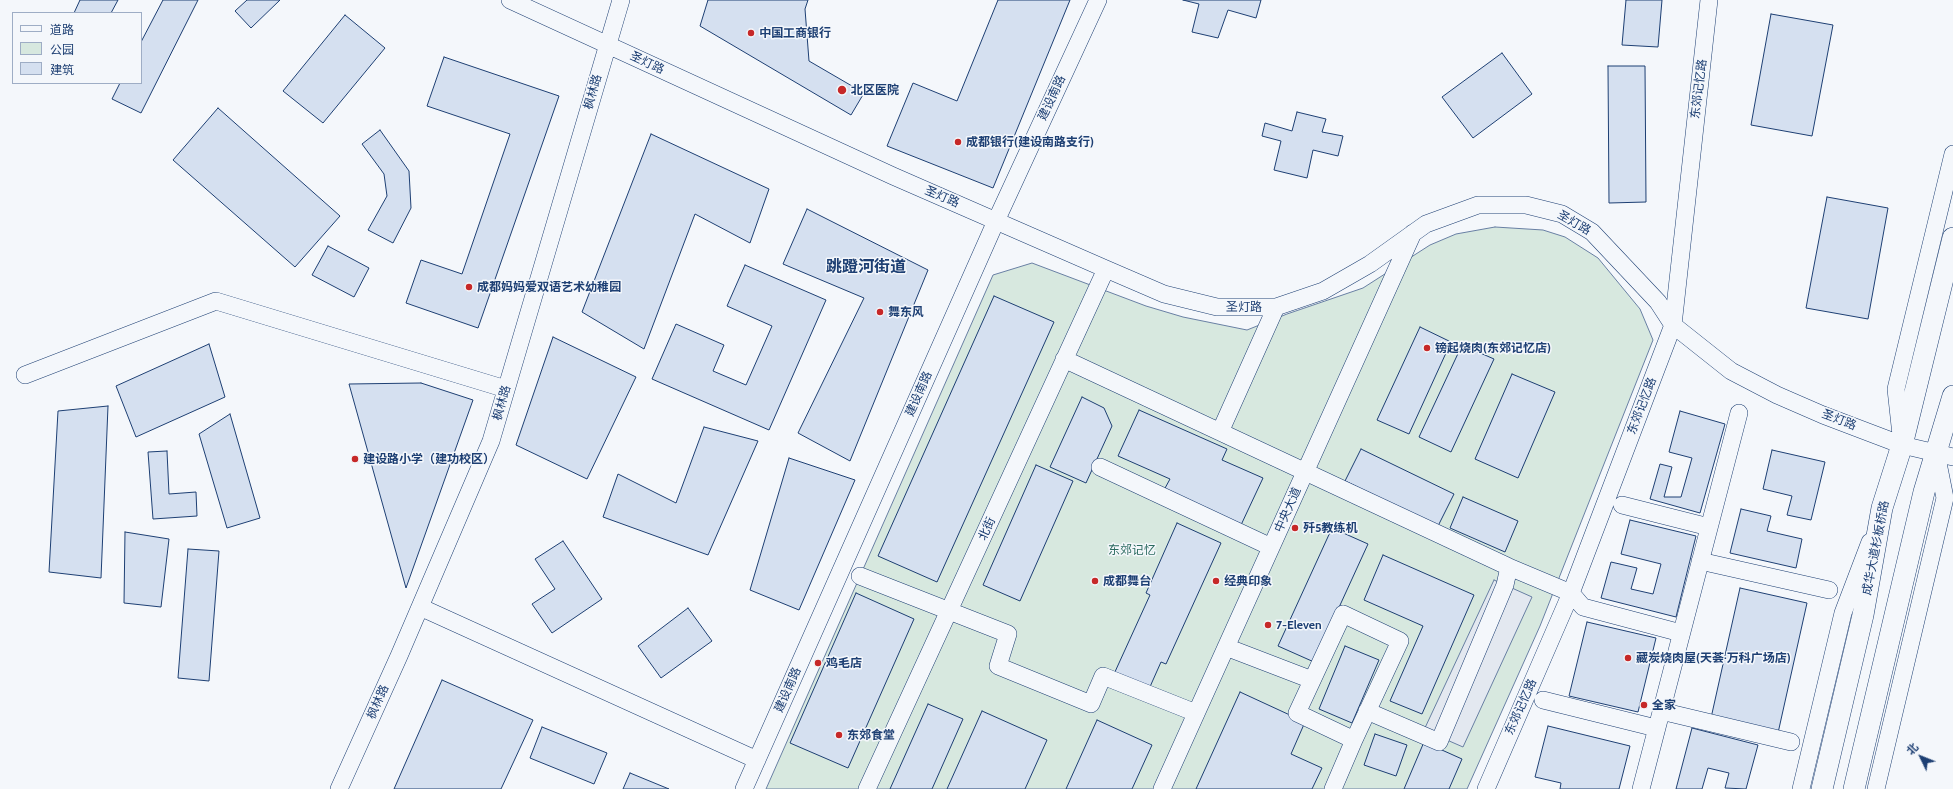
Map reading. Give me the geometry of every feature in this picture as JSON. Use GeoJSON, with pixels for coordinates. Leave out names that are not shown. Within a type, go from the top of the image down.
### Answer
{"type":"FeatureCollection","features":[{"type":"Feature","properties":{"kind":"main road","name":"成华大道杉板桥路"},"geometry":{"type":"LineString","coordinates":[[1822,789],[1863,615],[1882,508],[1902,445],[1953,238]]}},
{"type":"Feature","properties":{"kind":"main road"},"geometry":{"type":"LineString","coordinates":[[1854,789],[1924,492],[1944,455],[1953,396]]}},
{"type":"Feature","properties":{"kind":"street","name":"圣灯路"},"geometry":{"type":"LineString","coordinates":[[510,0],[893,176],[1106,269],[1164,294],[1217,307],[1276,307],[1323,291],[1370,264],[1414,231],[1426,224],[1478,205],[1526,205],[1562,214],[1592,232],[1658,302],[1673,325],[1731,371],[1777,396],[1902,445],[1944,455]]}},
{"type":"Feature","properties":{"kind":"street","name":"枫林路"},"geometry":{"type":"LineString","coordinates":[[339,789],[420,607],[491,441],[620,0]]}},
{"type":"Feature","properties":{"kind":"street","name":"建设南路"},"geometry":{"type":"LineString","coordinates":[[744,789],[996,220],[1098,0]]}},
{"type":"Feature","properties":{"kind":"street","name":"东郊记忆路"},"geometry":{"type":"LineString","coordinates":[[1486,789],[1571,593],[1673,325],[1709,0]]}},
{"type":"Feature","properties":{"kind":"street"},"geometry":{"type":"LineString","coordinates":[[1902,445],[1896,389],[1953,154]]}},
{"type":"Feature","properties":{"kind":"street","name":"中央大道"},"geometry":{"type":"LineString","coordinates":[[1162,789],[1414,231]]}},
{"type":"Feature","properties":{"kind":"street","name":"北街"},"geometry":{"type":"LineString","coordinates":[[867,789],[1106,269]]}},
{"type":"Feature","properties":{"kind":"street"},"geometry":{"type":"LineString","coordinates":[[25,375],[216,301],[506,389]]}},
{"type":"Feature","properties":{"kind":"street"},"geometry":{"type":"LineString","coordinates":[[1220,432],[1276,307]]}},
{"type":"Feature","properties":{"kind":"street"},"geometry":{"type":"LineString","coordinates":[[1064,359],[1508,567],[1571,593],[1583,607],[1681,633]]}},
{"type":"Feature","properties":{"kind":"street"},"geometry":{"type":"LineString","coordinates":[[1641,789],[1739,412]]}},
{"type":"Feature","properties":{"kind":"street"},"geometry":{"type":"LineString","coordinates":[[1876,789],[1945,498],[1944,455]]}},
{"type":"Feature","properties":{"kind":"street"},"geometry":{"type":"LineString","coordinates":[[1100,467],[1271,548]]}},
{"type":"Feature","properties":{"kind":"street"},"geometry":{"type":"LineString","coordinates":[[1622,505],[1709,527]]}},
{"type":"Feature","properties":{"kind":"street"},"geometry":{"type":"LineString","coordinates":[[1801,789],[1843,613],[1882,508]]}},
{"type":"Feature","properties":{"kind":"street"},"geometry":{"type":"LineString","coordinates":[[1700,560],[1829,590]]}},
{"type":"Feature","properties":{"kind":"street"},"geometry":{"type":"LineString","coordinates":[[1367,711],[1439,742],[1505,585],[1508,567]]}},
{"type":"Feature","properties":{"kind":"street"},"geometry":{"type":"LineString","coordinates":[[860,576],[1008,634],[998,666],[1041,684],[1091,704],[1103,676],[1196,713]]}},
{"type":"Feature","properties":{"kind":"street"},"geometry":{"type":"LineString","coordinates":[[420,607],[757,760]]}},
{"type":"Feature","properties":{"kind":"street"},"geometry":{"type":"LineString","coordinates":[[1332,789],[1400,641],[1343,614],[1297,713],[1354,740]]}},
{"type":"Feature","properties":{"kind":"street"},"geometry":{"type":"LineString","coordinates":[[1226,647],[1312,680]]}},
{"type":"Feature","properties":{"kind":"street"},"geometry":{"type":"LineString","coordinates":[[1543,700],[1656,728]]}},
{"type":"Feature","properties":{"kind":"street"},"geometry":{"type":"LineString","coordinates":[[1661,711],[1791,742]]}},
{"type":"Feature","properties":{"kind":"green space","name":"东郊记忆"},"geometry":{"type":"Polygon","coordinates":[[[1495,227],[1543,230],[1565,237],[1598,258],[1640,309],[1653,340],[1540,626],[1467,789],[766,789],[993,275],[1032,263],[1146,306],[1183,317],[1247,330],[1287,314],[1363,288],[1430,245],[1456,234],[1495,227]]]}},
{"type":"Feature","properties":{"kind":"shaded area"},"geometry":{"type":"Polygon","coordinates":[[[1494,580],[1532,597],[1463,747],[1424,730],[1494,580]]]}},
{"type":"Feature","properties":{"kind":"building"},"geometry":{"type":"Polygon","coordinates":[[[80,0],[118,0],[112,12],[74,12],[80,0]]]}},
{"type":"Feature","properties":{"kind":"building"},"geometry":{"type":"Polygon","coordinates":[[[163,0],[198,0],[141,113],[112,99],[120,84],[142,84],[142,40],[163,0]]]}},
{"type":"Feature","properties":{"kind":"building"},"geometry":{"type":"Polygon","coordinates":[[[247,0],[280,0],[251,28],[235,11],[247,0]]]}},
{"type":"Feature","properties":{"kind":"building"},"geometry":{"type":"Polygon","coordinates":[[[708,0],[808,0],[805,9],[809,61],[864,93],[851,115],[700,26],[708,0]]]}},
{"type":"Feature","properties":{"kind":"building"},"geometry":{"type":"Polygon","coordinates":[[[998,0],[1070,0],[993,188],[887,146],[913,83],[957,101],[998,0]]]}},
{"type":"Feature","properties":{"kind":"building"},"geometry":{"type":"Polygon","coordinates":[[[1183,0],[1261,0],[1256,18],[1228,10],[1218,38],[1192,32],[1199,4],[1183,0]]]}},
{"type":"Feature","properties":{"kind":"building"},"geometry":{"type":"Polygon","coordinates":[[[1626,0],[1662,0],[1658,47],[1622,45],[1626,0]]]}},
{"type":"Feature","properties":{"kind":"building"},"geometry":{"type":"Polygon","coordinates":[[[1771,14],[1833,25],[1812,136],[1751,125],[1771,14]]]}},
{"type":"Feature","properties":{"kind":"building"},"geometry":{"type":"Polygon","coordinates":[[[345,15],[385,48],[323,123],[283,91],[345,15]]]}},
{"type":"Feature","properties":{"kind":"building"},"geometry":{"type":"Polygon","coordinates":[[[1502,53],[1532,94],[1473,138],[1442,97],[1502,53]]]}},
{"type":"Feature","properties":{"kind":"building"},"geometry":{"type":"Polygon","coordinates":[[[444,57],[559,96],[478,328],[406,303],[421,260],[462,274],[510,134],[427,106],[444,57]]]}},
{"type":"Feature","properties":{"kind":"building"},"geometry":{"type":"Polygon","coordinates":[[[1608,66],[1645,66],[1646,202],[1609,203],[1608,66]]]}},
{"type":"Feature","properties":{"kind":"building"},"geometry":{"type":"Polygon","coordinates":[[[218,108],[340,216],[295,267],[173,160],[218,108]]]}},
{"type":"Feature","properties":{"kind":"building"},"geometry":{"type":"Polygon","coordinates":[[[1297,112],[1326,119],[1322,132],[1343,136],[1338,156],[1313,150],[1307,178],[1274,170],[1281,141],[1262,136],[1265,123],[1292,131],[1297,112]]]}},
{"type":"Feature","properties":{"kind":"building"},"geometry":{"type":"Polygon","coordinates":[[[380,130],[409,171],[411,208],[393,243],[368,230],[387,196],[384,174],[362,144],[380,130]]]}},
{"type":"Feature","properties":{"kind":"building"},"geometry":{"type":"Polygon","coordinates":[[[651,134],[769,189],[750,243],[695,214],[644,349],[582,312],[651,134]]]}},
{"type":"Feature","properties":{"kind":"building"},"geometry":{"type":"Polygon","coordinates":[[[1827,197],[1888,208],[1868,319],[1806,308],[1827,197]]]}},
{"type":"Feature","properties":{"kind":"building"},"geometry":{"type":"Polygon","coordinates":[[[807,209],[928,270],[850,461],[798,433],[864,298],[783,264],[807,209]]]}},
{"type":"Feature","properties":{"kind":"building"},"geometry":{"type":"Polygon","coordinates":[[[328,246],[369,268],[354,297],[312,275],[328,246]]]}},
{"type":"Feature","properties":{"kind":"building"},"geometry":{"type":"Polygon","coordinates":[[[745,265],[826,300],[769,430],[652,379],[676,324],[724,345],[713,371],[746,385],[772,326],[727,306],[745,265]]]}},
{"type":"Feature","properties":{"kind":"building"},"geometry":{"type":"Polygon","coordinates":[[[994,296],[1054,322],[937,582],[878,556],[994,296]]]}},
{"type":"Feature","properties":{"kind":"building"},"geometry":{"type":"Polygon","coordinates":[[[1420,327],[1451,342],[1409,434],[1377,420],[1420,327]]]}},
{"type":"Feature","properties":{"kind":"building"},"geometry":{"type":"Polygon","coordinates":[[[553,337],[636,377],[587,479],[516,445],[553,337]]]}},
{"type":"Feature","properties":{"kind":"building"},"geometry":{"type":"Polygon","coordinates":[[[209,344],[225,397],[136,437],[116,386],[209,344]]]}},
{"type":"Feature","properties":{"kind":"building"},"geometry":{"type":"Polygon","coordinates":[[[1462,345],[1494,359],[1451,452],[1419,437],[1462,345]]]}},
{"type":"Feature","properties":{"kind":"building"},"geometry":{"type":"Polygon","coordinates":[[[1512,374],[1555,392],[1518,478],[1475,459],[1512,374]]]}},
{"type":"Feature","properties":{"kind":"building","name":"建设路小学（建功校区）"},"geometry":{"type":"Polygon","coordinates":[[[421,383],[473,400],[406,588],[349,384],[421,383]]]}},
{"type":"Feature","properties":{"kind":"building"},"geometry":{"type":"Polygon","coordinates":[[[1082,397],[1104,408],[1112,426],[1086,483],[1050,467],[1082,397]]]}},
{"type":"Feature","properties":{"kind":"building"},"geometry":{"type":"Polygon","coordinates":[[[108,406],[101,578],[49,572],[58,411],[108,406]]]}},
{"type":"Feature","properties":{"kind":"building"},"geometry":{"type":"Polygon","coordinates":[[[1139,410],[1227,449],[1222,460],[1263,478],[1241,525],[1164,490],[1170,479],[1118,456],[1139,410]]]}},
{"type":"Feature","properties":{"kind":"building"},"geometry":{"type":"Polygon","coordinates":[[[1680,411],[1725,424],[1700,513],[1650,499],[1660,464],[1672,467],[1664,497],[1681,497],[1692,458],[1669,452],[1680,411]]]}},
{"type":"Feature","properties":{"kind":"building"},"geometry":{"type":"Polygon","coordinates":[[[230,414],[260,518],[227,528],[199,434],[230,414]]]}},
{"type":"Feature","properties":{"kind":"building"},"geometry":{"type":"Polygon","coordinates":[[[704,427],[758,441],[708,555],[603,517],[618,474],[676,503],[704,427]]]}},
{"type":"Feature","properties":{"kind":"building"},"geometry":{"type":"Polygon","coordinates":[[[1361,449],[1454,494],[1438,526],[1345,481],[1361,449]]]}},
{"type":"Feature","properties":{"kind":"building"},"geometry":{"type":"Polygon","coordinates":[[[1772,450],[1825,462],[1811,520],[1787,515],[1792,496],[1763,489],[1772,450]]]}},
{"type":"Feature","properties":{"kind":"building"},"geometry":{"type":"Polygon","coordinates":[[[167,451],[169,494],[196,492],[197,516],[153,519],[148,452],[167,451]]]}},
{"type":"Feature","properties":{"kind":"building"},"geometry":{"type":"Polygon","coordinates":[[[789,458],[855,480],[799,610],[750,590],[789,458]]]}},
{"type":"Feature","properties":{"kind":"building"},"geometry":{"type":"Polygon","coordinates":[[[1036,465],[1073,481],[1020,601],[983,585],[1036,465]]]}},
{"type":"Feature","properties":{"kind":"building"},"geometry":{"type":"Polygon","coordinates":[[[1463,497],[1518,521],[1505,552],[1450,528],[1463,497]]]}},
{"type":"Feature","properties":{"kind":"building"},"geometry":{"type":"Polygon","coordinates":[[[1741,509],[1771,516],[1767,531],[1802,539],[1796,568],[1730,553],[1741,509]]]}},
{"type":"Feature","properties":{"kind":"building"},"geometry":{"type":"Polygon","coordinates":[[[1630,520],[1696,536],[1676,617],[1601,598],[1611,562],[1637,568],[1631,589],[1653,594],[1661,564],[1621,554],[1630,520]]]}},
{"type":"Feature","properties":{"kind":"building"},"geometry":{"type":"Polygon","coordinates":[[[1177,523],[1221,543],[1166,664],[1161,662],[1149,689],[1114,674],[1150,595],[1146,593],[1177,523]]]}},
{"type":"Feature","properties":{"kind":"building"},"geometry":{"type":"Polygon","coordinates":[[[1332,528],[1368,544],[1314,662],[1278,646],[1332,528]]]}},
{"type":"Feature","properties":{"kind":"building"},"geometry":{"type":"Polygon","coordinates":[[[125,532],[169,539],[161,607],[124,603],[125,532]]]}},
{"type":"Feature","properties":{"kind":"building"},"geometry":{"type":"Polygon","coordinates":[[[563,541],[602,599],[552,633],[532,604],[555,589],[535,559],[563,541]]]}},
{"type":"Feature","properties":{"kind":"building"},"geometry":{"type":"Polygon","coordinates":[[[188,549],[219,551],[209,681],[178,678],[188,549]]]}},
{"type":"Feature","properties":{"kind":"building"},"geometry":{"type":"Polygon","coordinates":[[[1383,555],[1474,595],[1422,714],[1390,701],[1423,626],[1364,600],[1383,555]]]}},
{"type":"Feature","properties":{"kind":"building"},"geometry":{"type":"Polygon","coordinates":[[[1740,588],[1807,603],[1778,733],[1711,718],[1740,588]]]}},
{"type":"Feature","properties":{"kind":"building"},"geometry":{"type":"Polygon","coordinates":[[[856,593],[914,619],[848,768],[790,743],[856,593]]]}},
{"type":"Feature","properties":{"kind":"building"},"geometry":{"type":"Polygon","coordinates":[[[688,608],[712,641],[661,678],[638,646],[688,608]]]}},
{"type":"Feature","properties":{"kind":"building"},"geometry":{"type":"Polygon","coordinates":[[[1587,622],[1656,638],[1638,712],[1569,696],[1587,622]]]}},
{"type":"Feature","properties":{"kind":"building"},"geometry":{"type":"Polygon","coordinates":[[[1345,646],[1379,660],[1352,723],[1319,709],[1345,646]]]}},
{"type":"Feature","properties":{"kind":"building"},"geometry":{"type":"Polygon","coordinates":[[[442,680],[533,720],[501,789],[394,789],[442,680]]]}},
{"type":"Feature","properties":{"kind":"building"},"geometry":{"type":"Polygon","coordinates":[[[1240,692],[1305,722],[1291,754],[1322,768],[1312,789],[1196,789],[1240,692]]]}},
{"type":"Feature","properties":{"kind":"building"},"geometry":{"type":"Polygon","coordinates":[[[928,704],[963,719],[932,789],[890,789],[928,704]]]}},
{"type":"Feature","properties":{"kind":"building"},"geometry":{"type":"Polygon","coordinates":[[[982,711],[1047,740],[1025,789],[947,789],[982,711]]]}},
{"type":"Feature","properties":{"kind":"building"},"geometry":{"type":"Polygon","coordinates":[[[1097,720],[1152,745],[1132,789],[1066,789],[1097,720]]]}},
{"type":"Feature","properties":{"kind":"building"},"geometry":{"type":"Polygon","coordinates":[[[1548,726],[1630,746],[1619,789],[1560,789],[1561,783],[1535,777],[1548,726]]]}},
{"type":"Feature","properties":{"kind":"building"},"geometry":{"type":"Polygon","coordinates":[[[542,727],[607,753],[594,784],[530,758],[542,727]]]}},
{"type":"Feature","properties":{"kind":"building"},"geometry":{"type":"Polygon","coordinates":[[[1692,728],[1758,745],[1746,789],[1725,788],[1729,773],[1708,768],[1702,789],[1676,789],[1692,728]]]}},
{"type":"Feature","properties":{"kind":"building"},"geometry":{"type":"Polygon","coordinates":[[[1375,734],[1407,745],[1396,776],[1364,765],[1375,734]]]}},
{"type":"Feature","properties":{"kind":"building"},"geometry":{"type":"Polygon","coordinates":[[[1424,742],[1462,759],[1449,789],[1404,789],[1424,742]]]}},
{"type":"Feature","properties":{"kind":"building"},"geometry":{"type":"Polygon","coordinates":[[[630,773],[669,789],[623,789],[630,773]]]}},
{"type":"Feature","properties":{"kind":"place","name":"中国工商银行"},"geometry":{"type":"Point","coordinates":[751,33]}},
{"type":"Feature","properties":{"kind":"place","name":"北区医院"},"geometry":{"type":"Point","coordinates":[842,90]}},
{"type":"Feature","properties":{"kind":"place","name":"成都银行(建设南路支行)"},"geometry":{"type":"Point","coordinates":[958,142]}},
{"type":"Feature","properties":{"kind":"place","name":"成都妈妈爱双语艺术幼稚园"},"geometry":{"type":"Point","coordinates":[469,287]}},
{"type":"Feature","properties":{"kind":"place","name":"舞东风"},"geometry":{"type":"Point","coordinates":[880,312]}},
{"type":"Feature","properties":{"kind":"place","name":"镑起烧肉(东郊记忆店)"},"geometry":{"type":"Point","coordinates":[1427,348]}},
{"type":"Feature","properties":{"kind":"place","name":"建设路小学（建功校区）"},"geometry":{"type":"Point","coordinates":[355,459]}},
{"type":"Feature","properties":{"kind":"place","name":"歼5教练机"},"geometry":{"type":"Point","coordinates":[1295,528]}},
{"type":"Feature","properties":{"kind":"place","name":"成都舞台"},"geometry":{"type":"Point","coordinates":[1095,581]}},
{"type":"Feature","properties":{"kind":"place","name":"经典印象"},"geometry":{"type":"Point","coordinates":[1216,581]}},
{"type":"Feature","properties":{"kind":"place","name":"7-Eleven"},"geometry":{"type":"Point","coordinates":[1268,625]}},
{"type":"Feature","properties":{"kind":"place","name":"藏炭烧肉屋(天荟·万科广场店)"},"geometry":{"type":"Point","coordinates":[1628,658]}},
{"type":"Feature","properties":{"kind":"place","name":"鸡毛店"},"geometry":{"type":"Point","coordinates":[818,663]}},
{"type":"Feature","properties":{"kind":"place","name":"全家"},"geometry":{"type":"Point","coordinates":[1644,705]}},
{"type":"Feature","properties":{"kind":"place","name":"东郊食堂"},"geometry":{"type":"Point","coordinates":[839,735]}},
{"type":"Feature","properties":{"kind":"district","name":"跳蹬河街道"},"geometry":{"type":"Point","coordinates":[866,267]}}]}
